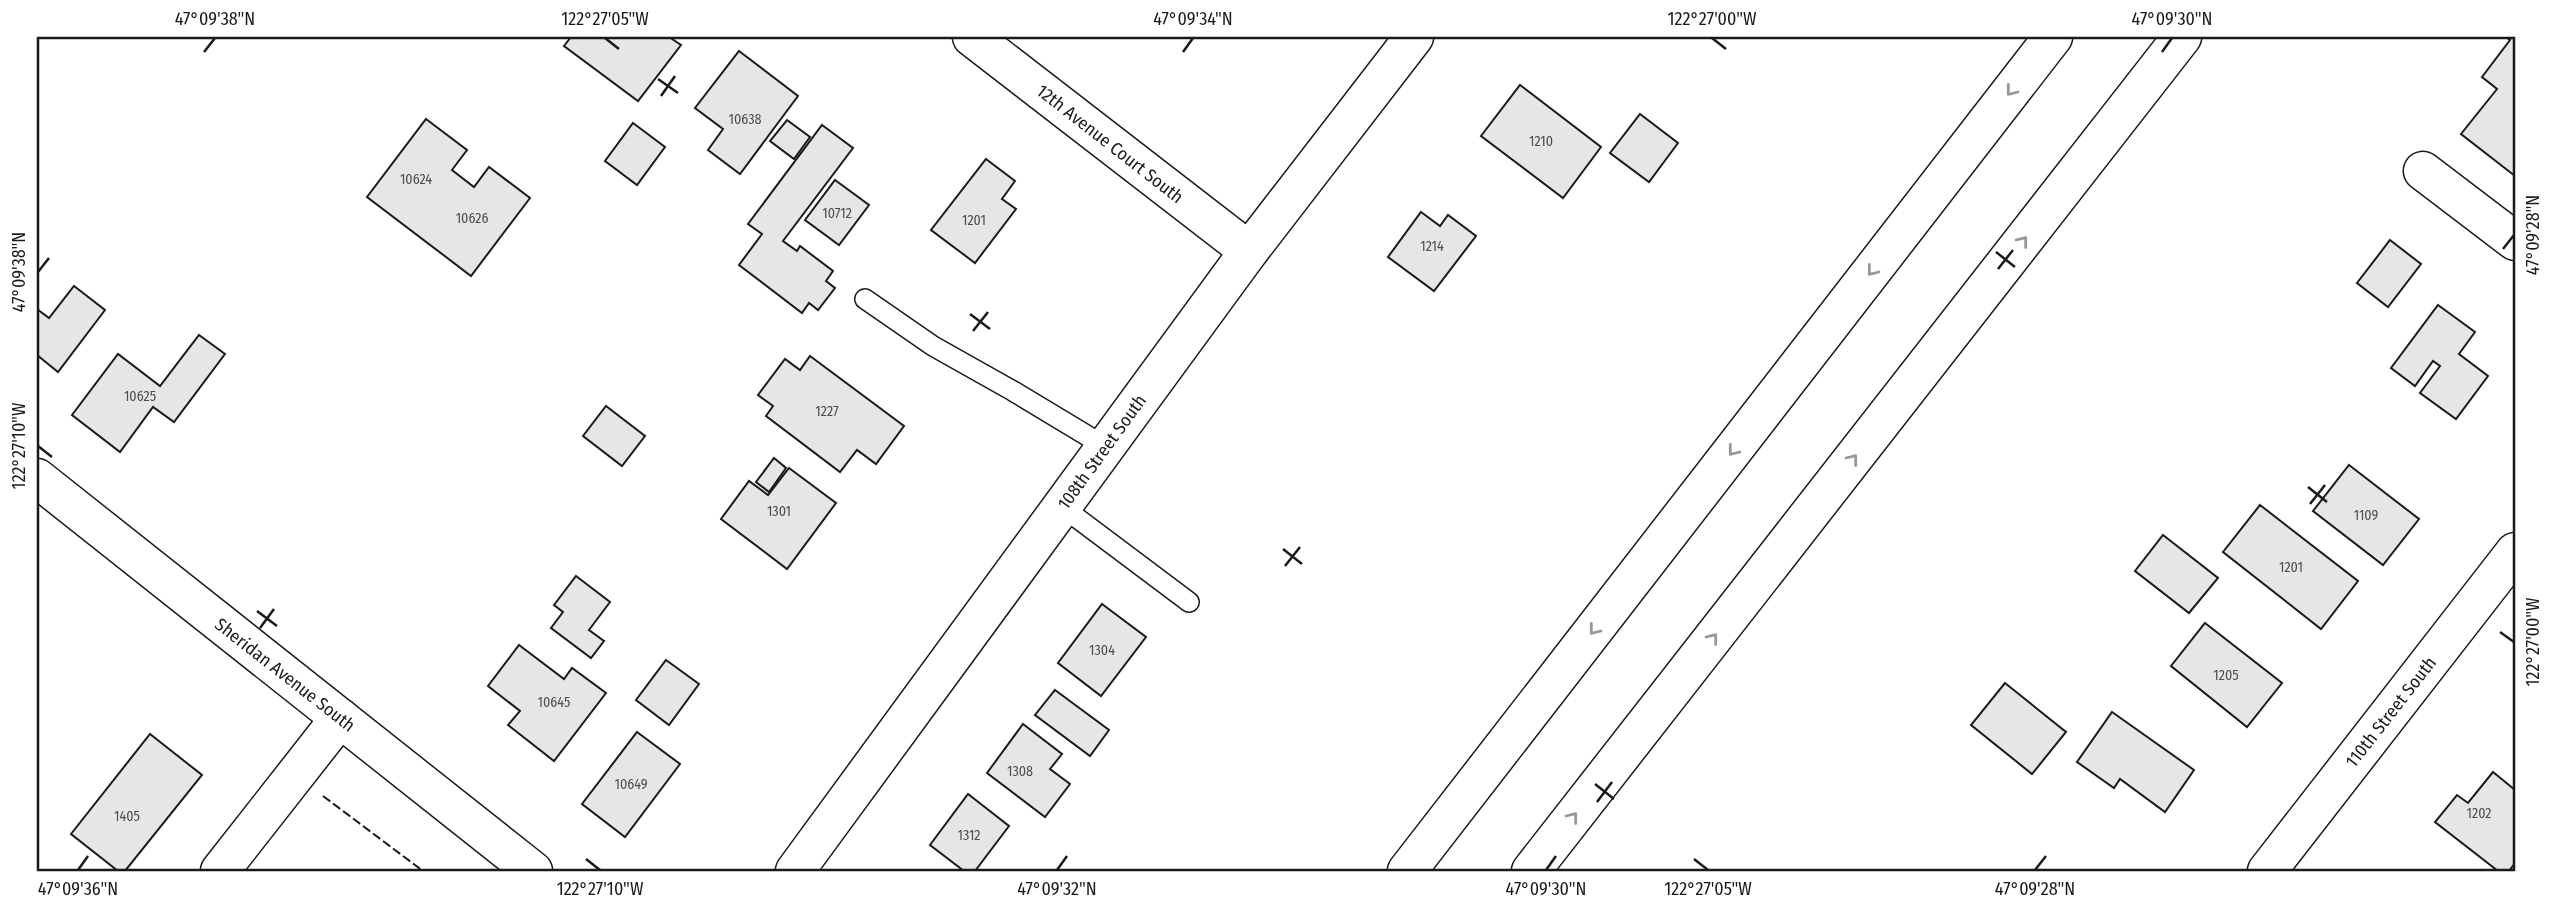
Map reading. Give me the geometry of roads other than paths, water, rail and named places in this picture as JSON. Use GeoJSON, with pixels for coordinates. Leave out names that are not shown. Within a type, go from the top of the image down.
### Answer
{"type":"FeatureCollection","features":[{"type":"Feature","properties":{"kind":"main road","name":"12th Avenue Court South"},"geometry":{"type":"LineString","coordinates":[[972,37],[1249,251]]}},
{"type":"Feature","properties":{"kind":"main road","name":"108th Street South"},"geometry":{"type":"LineString","coordinates":[[795,871],[1249,251],[1414,37]]}},
{"type":"Feature","properties":{"kind":"main road"},"geometry":{"type":"LineString","coordinates":[[1407,871],[2053,37]]}},
{"type":"Feature","properties":{"kind":"main road"},"geometry":{"type":"LineString","coordinates":[[1531,871],[2182,37]]}},
{"type":"Feature","properties":{"kind":"main road"},"geometry":{"type":"LineString","coordinates":[[2423,171],[2515,242]]}},
{"type":"Feature","properties":{"kind":"main road","name":"Sheridan Avenue South"},"geometry":{"type":"LineString","coordinates":[[37,478],[533,871]]}},
{"type":"Feature","properties":{"kind":"main road","name":"110th Street South"},"geometry":{"type":"LineString","coordinates":[[2267,871],[2515,552]]}},
{"type":"Feature","properties":{"kind":"main road"},"geometry":{"type":"LineString","coordinates":[[220,871],[340,718]]}},
{"type":"Feature","properties":{"kind":"lane"},"geometry":{"type":"LineString","coordinates":[[865,299],[933,346],[1106,447]]}},
{"type":"Feature","properties":{"kind":"lane"},"geometry":{"type":"LineString","coordinates":[[1061,506],[1189,602]]}}]}
